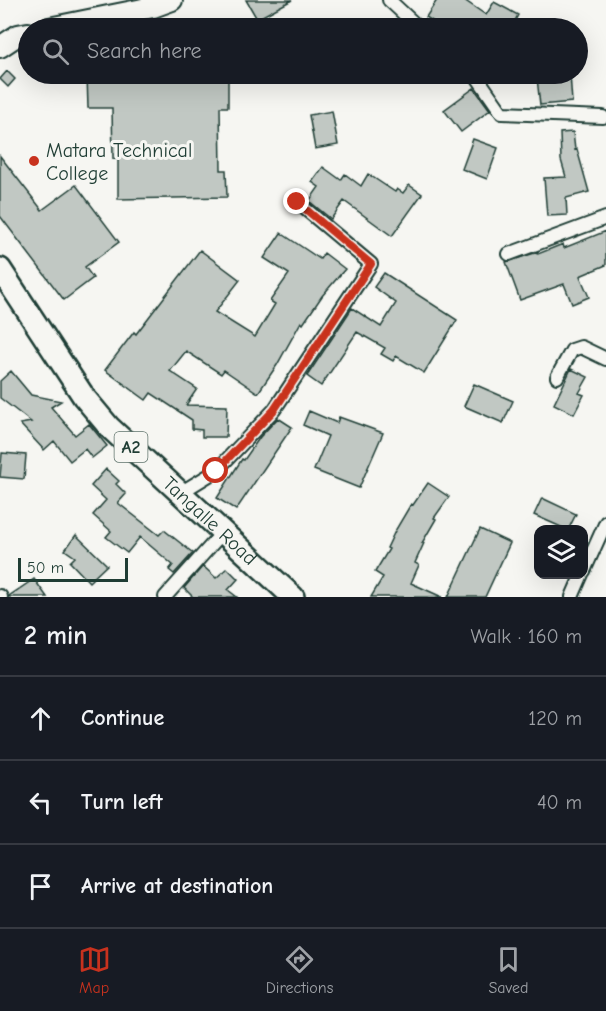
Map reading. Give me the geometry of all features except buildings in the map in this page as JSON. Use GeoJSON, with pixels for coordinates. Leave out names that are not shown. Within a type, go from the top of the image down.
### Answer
{"type":"FeatureCollection","features":[{"type":"Feature","properties":{"kind":"highway","name":"Tangalle Road"},"geometry":{"type":"LineString","coordinates":[[0,269],[84,396],[109,427],[293,597]]}},
{"type":"Feature","properties":{"kind":"main road"},"geometry":{"type":"LineString","coordinates":[[90,18],[172,0]]}},
{"type":"Feature","properties":{"kind":"main road"},"geometry":{"type":"LineString","coordinates":[[0,47],[18,35]]}},
{"type":"Feature","properties":{"kind":"street"},"geometry":{"type":"LineString","coordinates":[[389,0],[408,18]]}},
{"type":"Feature","properties":{"kind":"street"},"geometry":{"type":"LineString","coordinates":[[481,84],[502,113],[605,118]]}},
{"type":"Feature","properties":{"kind":"street"},"geometry":{"type":"LineString","coordinates":[[180,493],[216,471],[274,410],[371,264],[297,202]]}},
{"type":"Feature","properties":{"kind":"street"},"geometry":{"type":"LineString","coordinates":[[509,254],[606,218]]}},
{"type":"Feature","properties":{"kind":"street"},"geometry":{"type":"LineString","coordinates":[[557,377],[572,350],[581,347],[606,359]]}},
{"type":"Feature","properties":{"kind":"street"},"geometry":{"type":"LineString","coordinates":[[588,562],[606,522]]}},
{"type":"Feature","properties":{"kind":"street"},"geometry":{"type":"LineString","coordinates":[[165,597],[223,532]]}},
{"type":"Feature","properties":{"kind":"street"},"geometry":{"type":"LineString","coordinates":[[572,597],[580,579]]}},
{"type":"Feature","properties":{"kind":"place","name":"Matara Technical College"},"geometry":{"type":"Point","coordinates":[34,161]}},
{"type":"Feature","properties":{"kind":"route"},"geometry":{"type":"LineString","coordinates":[[216,471],[274,410],[371,264],[297,202]]}}]}
